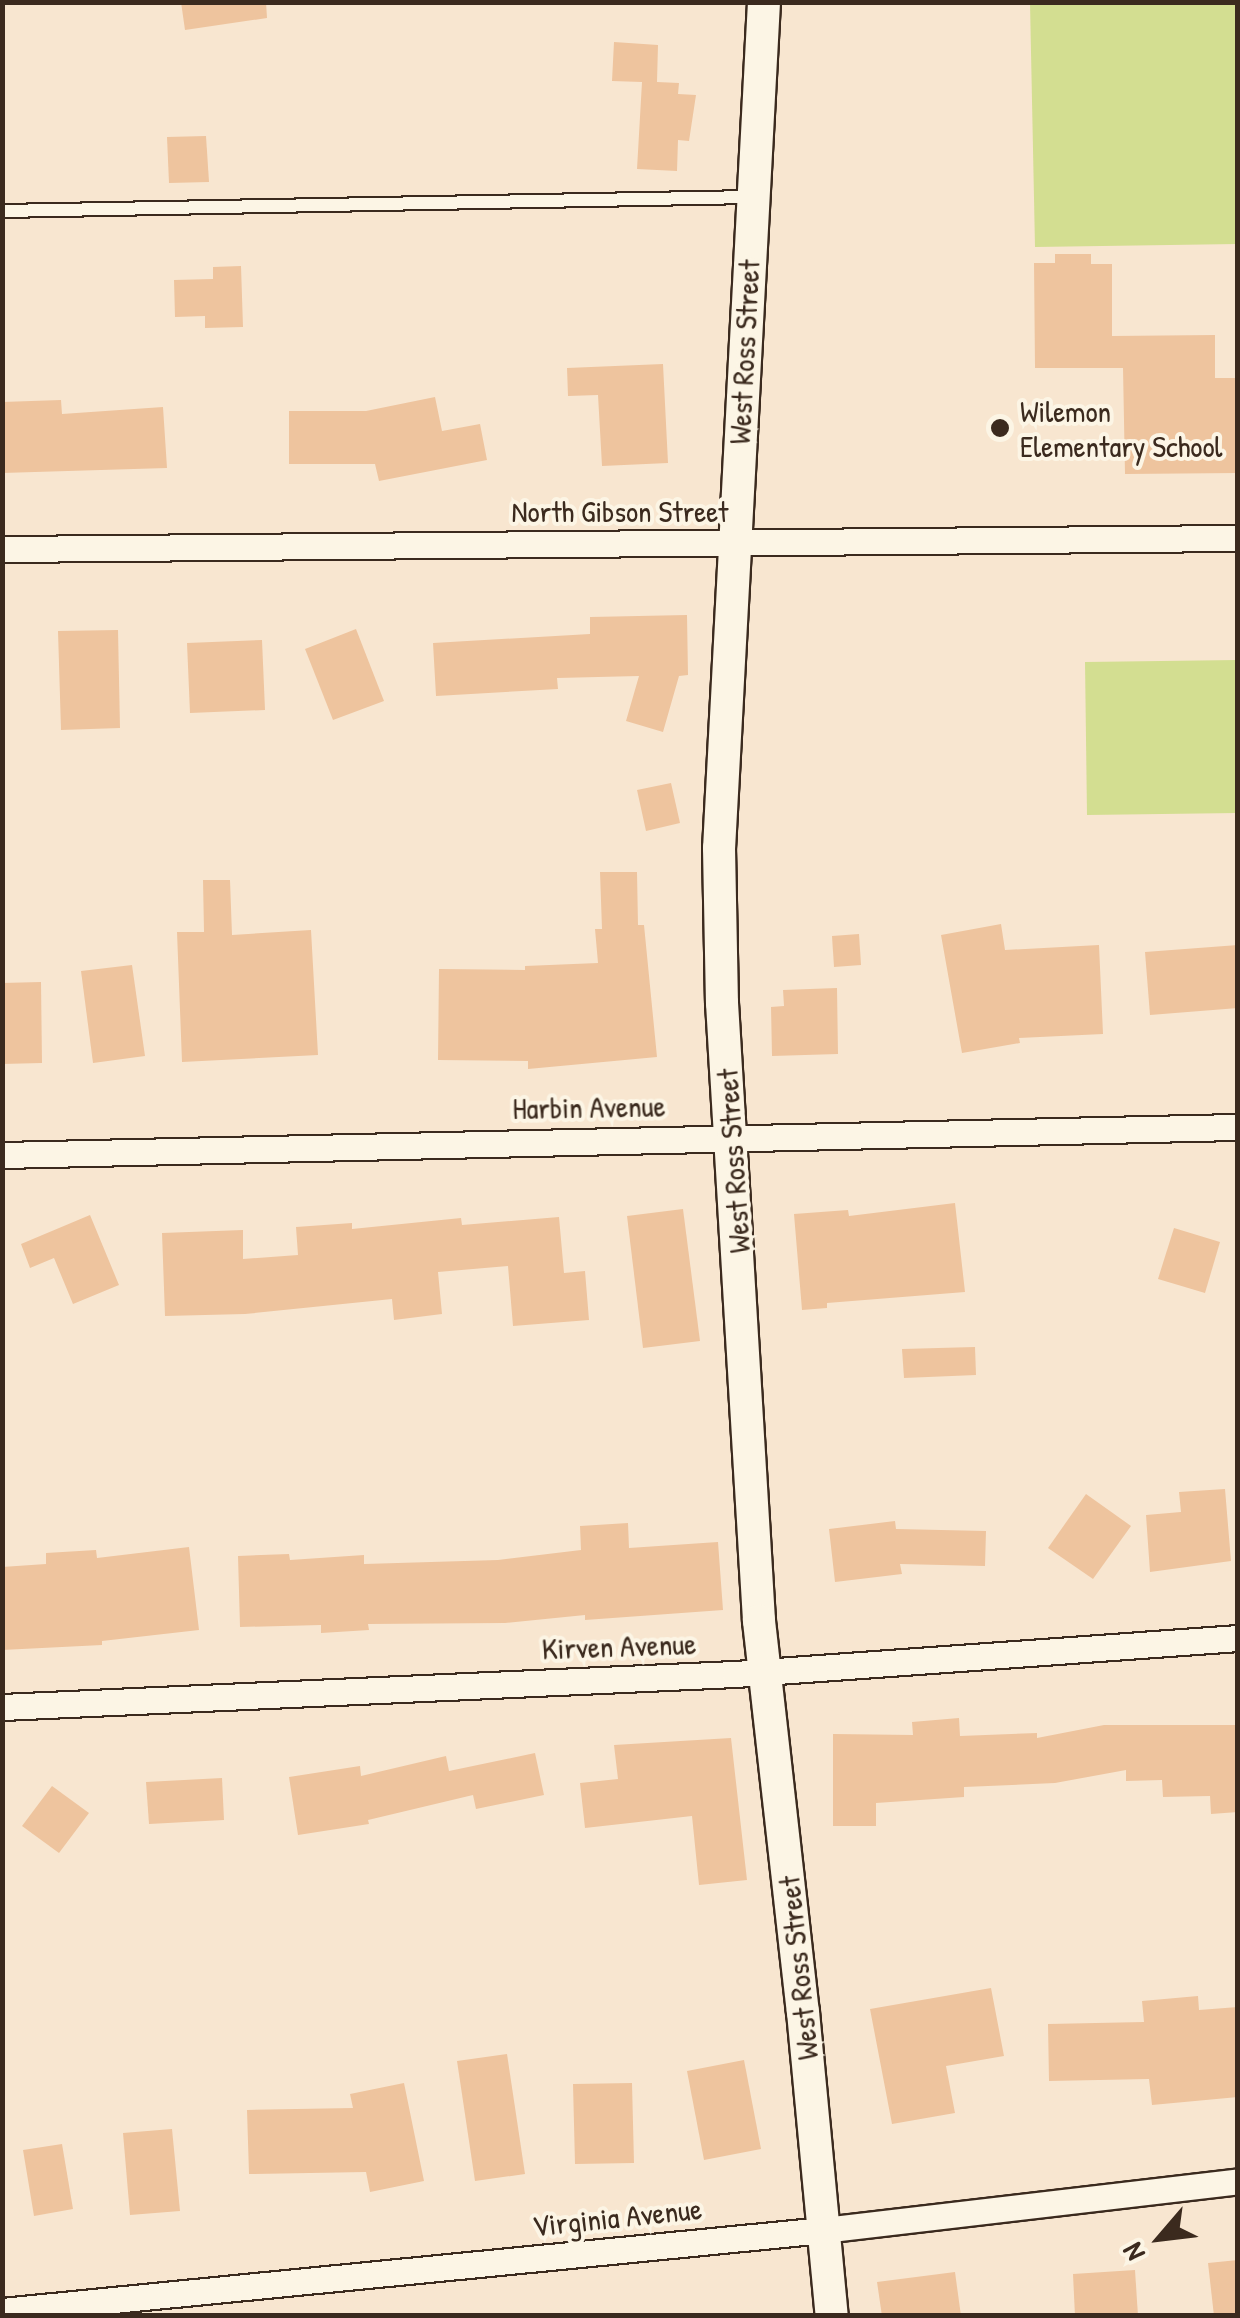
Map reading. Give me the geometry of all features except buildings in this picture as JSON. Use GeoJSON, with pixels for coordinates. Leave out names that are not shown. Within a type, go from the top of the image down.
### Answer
{"type":"FeatureCollection","features":[{"type":"Feature","properties":{"kind":"street","name":"West Ross Street"},"geometry":{"type":"LineString","coordinates":[[764,2],[720,848],[722,1003],[764,1671],[832,2316]]}},
{"type":"Feature","properties":{"kind":"street","name":"North Gibson Street"},"geometry":{"type":"LineString","coordinates":[[2,548],[1238,538]]}},
{"type":"Feature","properties":{"kind":"street","name":"Harbin Avenue"},"geometry":{"type":"LineString","coordinates":[[2,1154],[1238,1127]]}},
{"type":"Feature","properties":{"kind":"street","name":"Kirven Avenue"},"geometry":{"type":"LineString","coordinates":[[2,1707],[764,1671],[1238,1638]]}},
{"type":"Feature","properties":{"kind":"street","name":"Virginia Avenue"},"geometry":{"type":"LineString","coordinates":[[2,2311],[824,2230],[1238,2181]]}},
{"type":"Feature","properties":{"kind":"lane"},"geometry":{"type":"LineString","coordinates":[[2,212],[753,197]]}},
{"type":"Feature","properties":{"kind":"green space"},"geometry":{"type":"Polygon","coordinates":[[[1030,3],[1237,3],[1237,244],[1035,247],[1030,3]]]}},
{"type":"Feature","properties":{"kind":"green space"},"geometry":{"type":"Polygon","coordinates":[[[1237,660],[1237,813],[1087,815],[1085,662],[1237,660]]]}},
{"type":"Feature","properties":{"kind":"place","name":"Wilemon Elementary School"},"geometry":{"type":"Point","coordinates":[1000,428]}}]}
